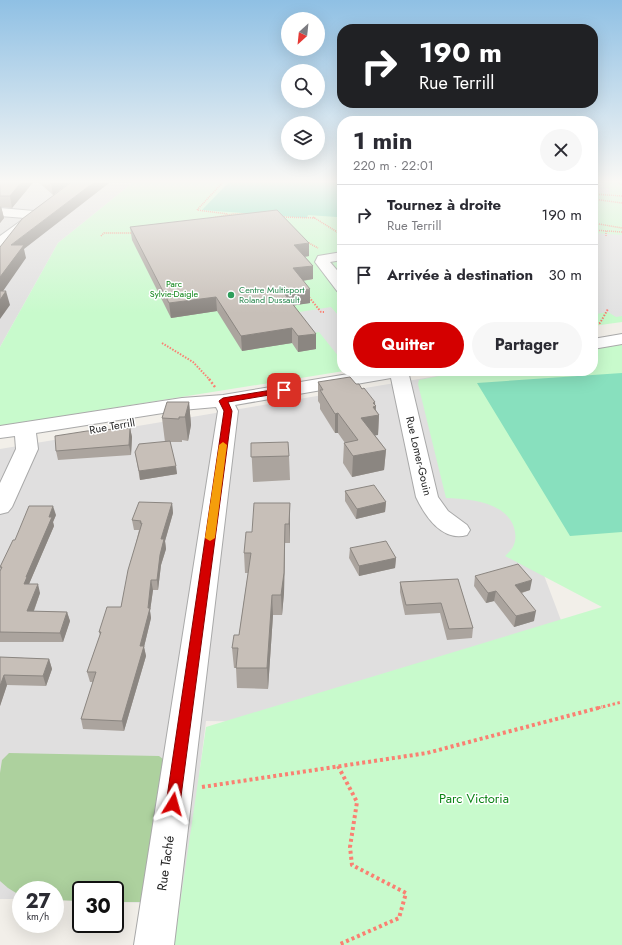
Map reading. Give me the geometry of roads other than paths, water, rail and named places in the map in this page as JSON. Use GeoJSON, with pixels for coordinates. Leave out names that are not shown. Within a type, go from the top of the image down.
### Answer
{"type":"FeatureCollection","features":[{"type":"Feature","properties":{"kind":"street"},"geometry":{"type":"LineString","coordinates":[[0,242],[24,224]]}},
{"type":"Feature","properties":{"kind":"street"},"geometry":{"type":"LineString","coordinates":[[337,256],[327,257],[322,262],[337,280]]}},
{"type":"Feature","properties":{"kind":"street"},"geometry":{"type":"LineString","coordinates":[[598,336],[622,329]]}},
{"type":"Feature","properties":{"kind":"street"},"geometry":{"type":"LineString","coordinates":[[598,337],[622,339]]}},
{"type":"Feature","properties":{"kind":"street","name":"Rue Terrill"},"geometry":{"type":"LineString","coordinates":[[0,445],[26,435],[185,414],[223,401],[370,376]]}},
{"type":"Feature","properties":{"kind":"street","name":"Rue Lomer-Gouin"},"geometry":{"type":"LineString","coordinates":[[400,376],[427,497],[437,514],[444,522],[458,530]]}},
{"type":"Feature","properties":{"kind":"street","name":"Rue Taché"},"geometry":{"type":"LineString","coordinates":[[154,945],[228,411],[223,401]]}},
{"type":"Feature","properties":{"kind":"street","name":"Rue Terrill"},"geometry":{"type":"LineString","coordinates":[[0,432],[26,435]]}},
{"type":"Feature","properties":{"kind":"street"},"geometry":{"type":"LineString","coordinates":[[0,507],[27,449],[26,435]]}},
{"type":"Feature","properties":{"kind":"place","name":"Centre Multisport Roland Dussault"},"geometry":{"type":"Point","coordinates":[231,295]}},
{"type":"Feature","properties":{"kind":"park label","name":"Parc Sylvie-Daigle"},"geometry":{"type":"Point","coordinates":[174,290]}},
{"type":"Feature","properties":{"kind":"park label","name":"Parc Victoria"},"geometry":{"type":"Point","coordinates":[474,798]}}]}
